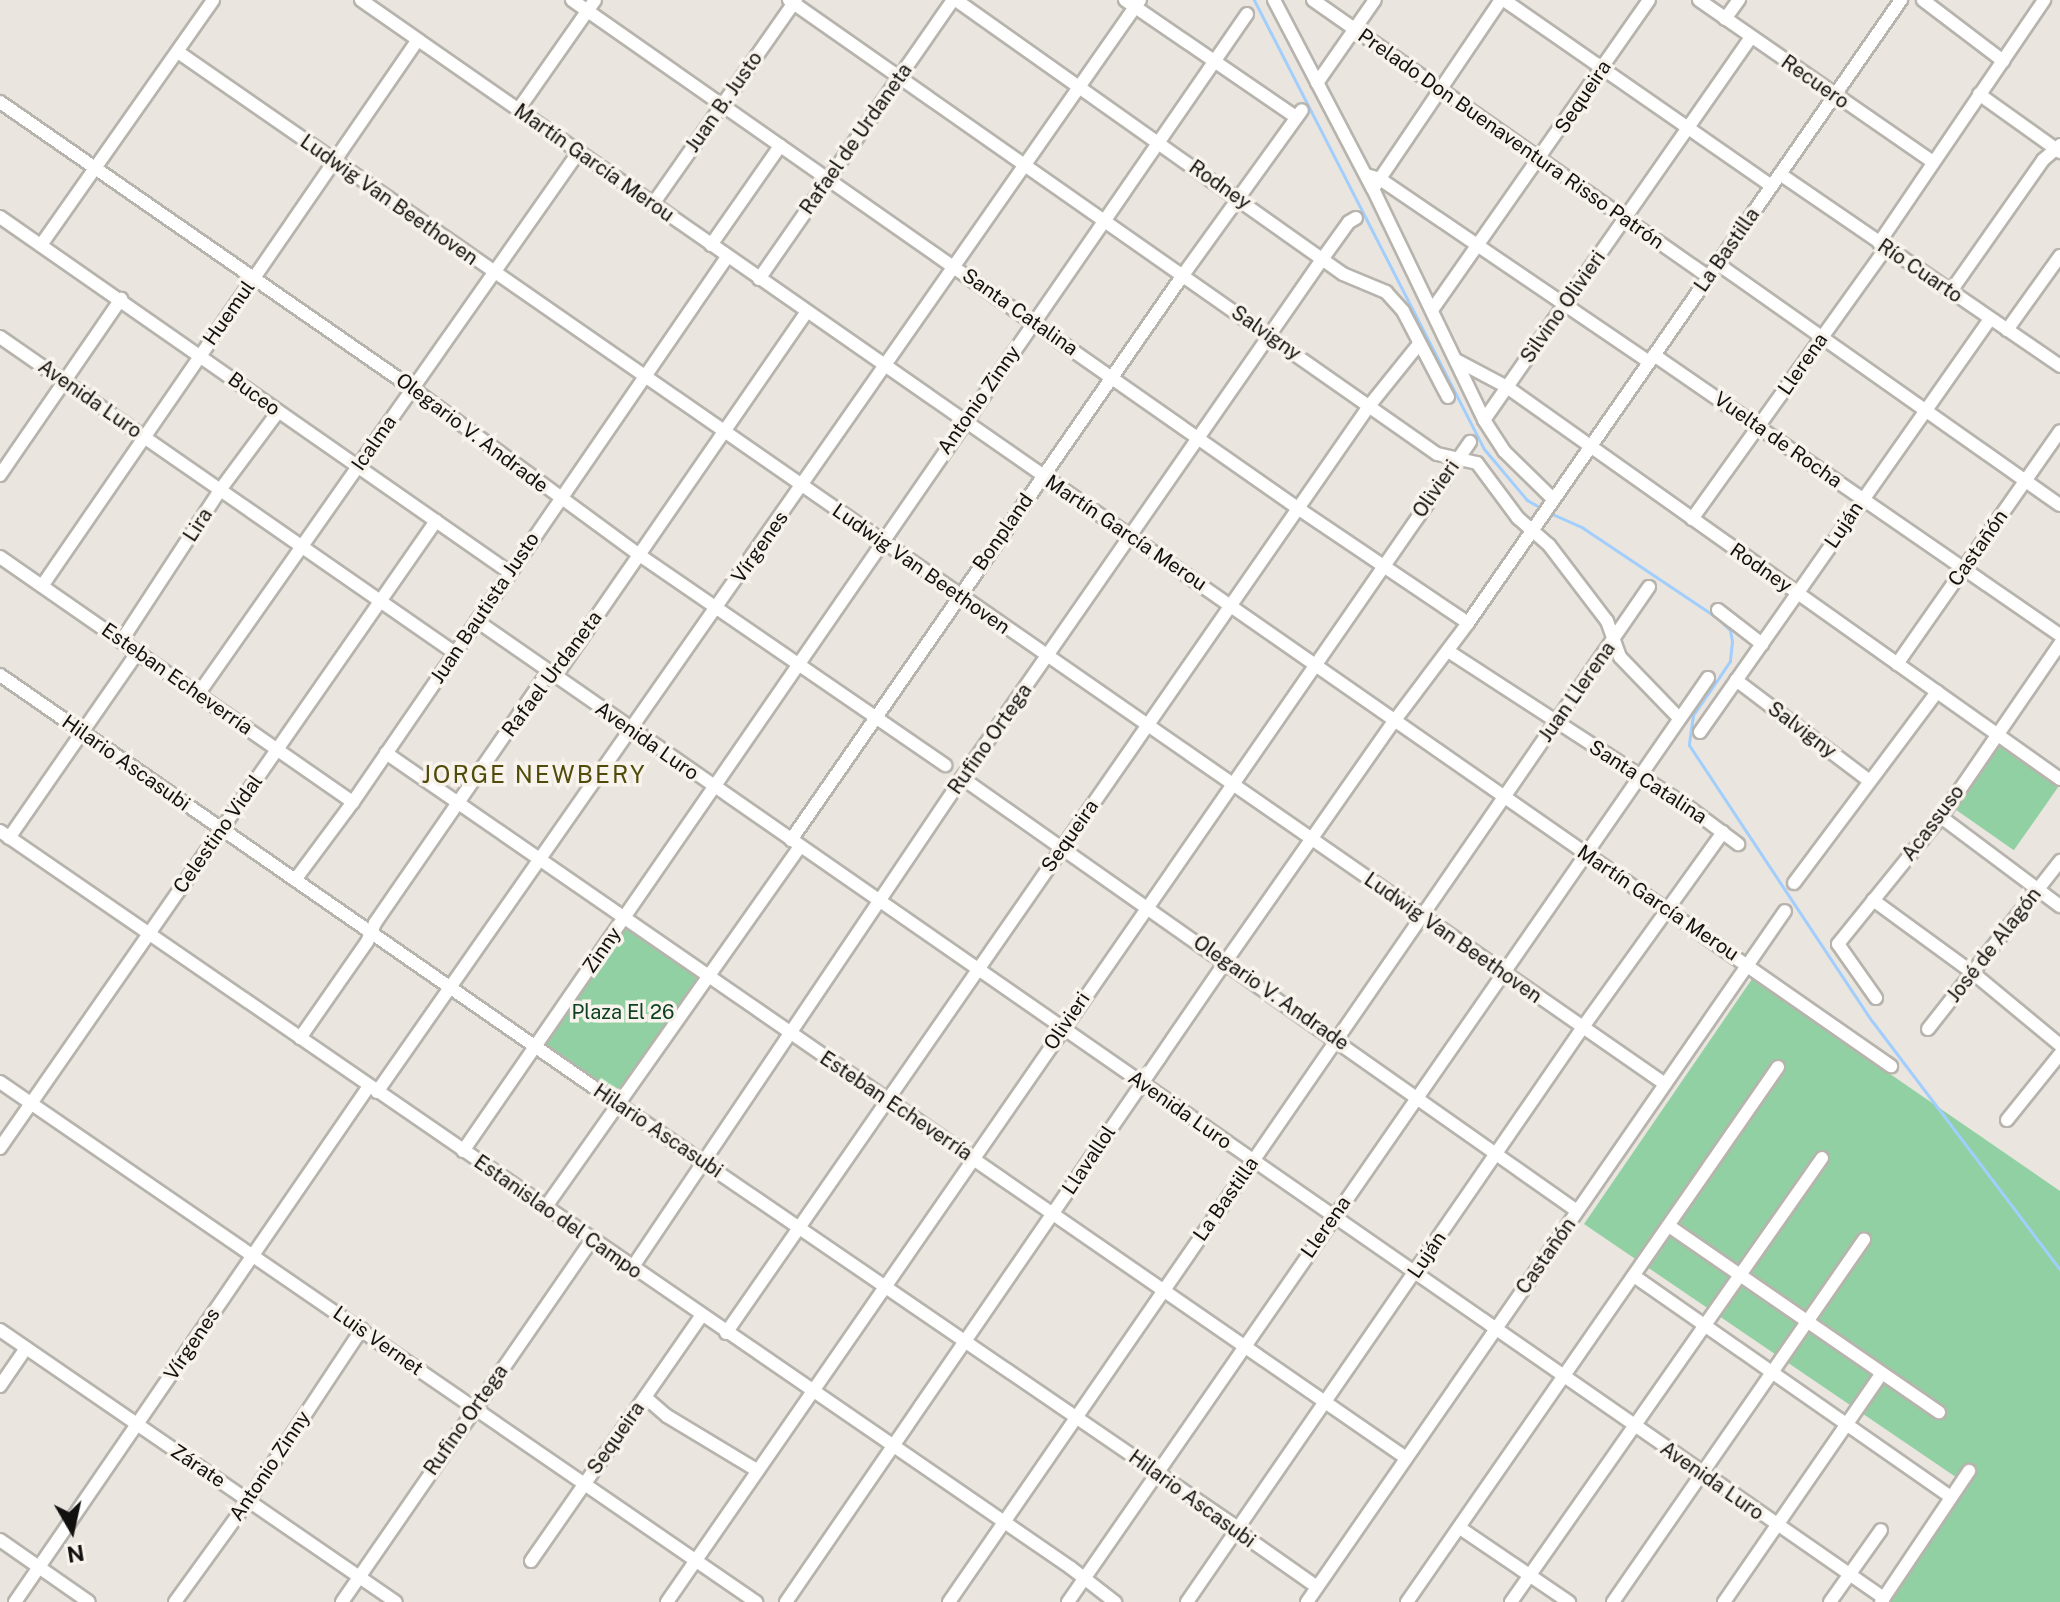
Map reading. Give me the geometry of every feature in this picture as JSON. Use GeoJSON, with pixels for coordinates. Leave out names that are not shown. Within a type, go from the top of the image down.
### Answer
{"type":"FeatureCollection","features":[{"type":"Feature","properties":{"kind":"street"},"geometry":{"type":"LineString","coordinates":[[41,245],[213,0]]}},
{"type":"Feature","properties":{"kind":"street","name":"Martín García Merou"},"geometry":{"type":"LineString","coordinates":[[361,0],[381,6],[417,41],[1586,854],[1667,907],[1891,1066]]}},
{"type":"Feature","properties":{"kind":"street","name":"Santa Catalina"},"geometry":{"type":"LineString","coordinates":[[572,0],[592,5],[780,146],[956,266],[1299,509],[1468,623]]}},
{"type":"Feature","properties":{"kind":"street","name":"Rafael de Urdaneta"},"geometry":{"type":"LineString","coordinates":[[759,279],[955,0]]}},
{"type":"Feature","properties":{"kind":"street","name":"Rodney"},"geometry":{"type":"LineString","coordinates":[[955,0],[1343,274],[1374,285],[1395,299],[1448,397]]}},
{"type":"Feature","properties":{"kind":"street"},"geometry":{"type":"LineString","coordinates":[[1274,0],[1317,83],[1375,0]]}},
{"type":"Feature","properties":{"kind":"street","name":"Prelado Don Buenaventura Risso Patrón"},"geometry":{"type":"LineString","coordinates":[[1313,0],[1709,277]]}},
{"type":"Feature","properties":{"kind":"street"},"geometry":{"type":"LineString","coordinates":[[1553,499],[1504,451],[1484,420],[1377,184],[1503,0],[1772,186]]}},
{"type":"Feature","properties":{"kind":"street","name":"Sequeira"},"geometry":{"type":"LineString","coordinates":[[1432,310],[1649,0]]}},
{"type":"Feature","properties":{"kind":"street","name":"Recuero"},"geometry":{"type":"LineString","coordinates":[[1699,0],[1833,96],[1933,162]]}},
{"type":"Feature","properties":{"kind":"street"},"geometry":{"type":"LineString","coordinates":[[1725,19],[1739,0]]}},
{"type":"Feature","properties":{"kind":"street","name":"La Bastilla"},"geometry":{"type":"LineString","coordinates":[[1532,532],[1901,0]]}},
{"type":"Feature","properties":{"kind":"street"},"geometry":{"type":"LineString","coordinates":[[1923,0],[2003,61]]}},
{"type":"Feature","properties":{"kind":"street","name":"Llerena"},"geometry":{"type":"LineString","coordinates":[[1692,519],[1821,337],[1883,245],[1933,162],[2044,0]]}},
{"type":"Feature","properties":{"kind":"street","name":"Salvigny"},"geometry":{"type":"LineString","coordinates":[[793,1],[1437,454],[1477,463],[1532,532],[1549,545],[1607,621],[1612,642],[1620,657],[1679,718]]}},
{"type":"Feature","properties":{"kind":"street","name":"Juan B. Justo"},"geometry":{"type":"LineString","coordinates":[[653,204],[793,1]]}},
{"type":"Feature","properties":{"kind":"street"},"geometry":{"type":"LineString","coordinates":[[1134,2],[1214,62]]}},
{"type":"Feature","properties":{"kind":"street","name":"Vírgenes"},"geometry":{"type":"LineString","coordinates":[[15,1602],[253,1255],[373,1089],[451,988],[538,859],[802,487],[1080,86],[1134,2]]}},
{"type":"Feature","properties":{"kind":"street"},"geometry":{"type":"LineString","coordinates":[[518,110],[592,5]]}},
{"type":"Feature","properties":{"kind":"street","name":"Antonio Zinny"},"geometry":{"type":"LineString","coordinates":[[713,787],[1247,14]]}},
{"type":"Feature","properties":{"kind":"street","name":"Silvino Olivieri"},"geometry":{"type":"LineString","coordinates":[[1484,420],[1690,129],[1751,37]]}},
{"type":"Feature","properties":{"kind":"street","name":"Huemul"},"geometry":{"type":"LineString","coordinates":[[42,586],[417,41]]}},
{"type":"Feature","properties":{"kind":"street","name":"Ludwig Van Beethoven"},"geometry":{"type":"LineString","coordinates":[[178,52],[1665,1084]]}},
{"type":"Feature","properties":{"kind":"street","name":"Bonpland"},"geometry":{"type":"LineString","coordinates":[[545,1208],[708,977],[875,717],[1299,113],[1214,62]]}},
{"type":"Feature","properties":{"kind":"street","name":"Vuelta de Rocha"},"geometry":{"type":"LineString","coordinates":[[1317,83],[1366,175],[1377,184],[1479,247],[1564,307],[1758,427],[2060,635]]}},
{"type":"Feature","properties":{"kind":"street"},"geometry":{"type":"LineString","coordinates":[[1951,291],[2043,160],[2058,148],[1979,94]]}},
{"type":"Feature","properties":{"kind":"street","name":"Olegario V. Andrade"},"geometry":{"type":"LineString","coordinates":[[0,102],[412,388],[559,498],[716,609],[945,765]]}},
{"type":"Feature","properties":{"kind":"street"},"geometry":{"type":"LineString","coordinates":[[711,245],[780,146]]}},
{"type":"Feature","properties":{"kind":"street","name":"Icalma"},"geometry":{"type":"LineString","coordinates":[[199,693],[578,153]]}},
{"type":"Feature","properties":{"kind":"street","name":"Río Cuarto"},"geometry":{"type":"LineString","coordinates":[[1780,174],[2060,366]]}},
{"type":"Feature","properties":{"kind":"street","name":"Buceo"},"geometry":{"type":"LineString","coordinates":[[0,217],[509,572]]}},
{"type":"Feature","properties":{"kind":"street","name":"Rufino Ortega"},"geometry":{"type":"LineString","coordinates":[[632,1268],[962,778],[1323,258],[1349,222],[1356,218]]}},
{"type":"Feature","properties":{"kind":"street"},"geometry":{"type":"LineString","coordinates":[[2007,330],[2060,256]]}},
{"type":"Feature","properties":{"kind":"street","name":"Juan Bautista Justo"},"geometry":{"type":"LineString","coordinates":[[295,880],[353,802],[727,257]]}},
{"type":"Feature","properties":{"kind":"street"},"geometry":{"type":"LineString","coordinates":[[1718,264],[2060,505]]}},
{"type":"Feature","properties":{"kind":"street"},"geometry":{"type":"LineString","coordinates":[[0,475],[121,299]]}},
{"type":"Feature","properties":{"kind":"street","name":"Rafael Urdaneta"},"geometry":{"type":"LineString","coordinates":[[300,1038],[542,681],[561,668],[807,312]]}},
{"type":"Feature","properties":{"kind":"street","name":"Luján"},"geometry":{"type":"LineString","coordinates":[[1700,732],[1990,319]]}},
{"type":"Feature","properties":{"kind":"street","name":"Avenida Luro"},"geometry":{"type":"LineString","coordinates":[[0,337],[455,653]]}},
{"type":"Feature","properties":{"kind":"street","name":"Sequeira"},"geometry":{"type":"LineString","coordinates":[[726,1333],[1369,406],[1419,344]]}},
{"type":"Feature","properties":{"kind":"street","name":"Rodney"},"geometry":{"type":"LineString","coordinates":[[1458,361],[1507,387],[2060,779]]}},
{"type":"Feature","properties":{"kind":"street","name":"Lira"},"geometry":{"type":"LineString","coordinates":[[122,640],[220,490],[278,412]]}},
{"type":"Feature","properties":{"kind":"street","name":"Castañón"},"geometry":{"type":"LineString","coordinates":[[1897,664],[2060,431]]}},
{"type":"Feature","properties":{"kind":"street","name":"Olivieri"},"geometry":{"type":"LineString","coordinates":[[667,1602],[1470,442]]}},
{"type":"Feature","properties":{"kind":"street","name":"Celestino Vidal"},"geometry":{"type":"LineString","coordinates":[[0,1148],[436,521]]}},
{"type":"Feature","properties":{"kind":"street"},"geometry":{"type":"LineString","coordinates":[[1395,720],[1532,532]]}},
{"type":"Feature","properties":{"kind":"street","name":"Esteban Echeverría"},"geometry":{"type":"LineString","coordinates":[[0,557],[353,802]]}},
{"type":"Feature","properties":{"kind":"street","name":"Juan Llerena"},"geometry":{"type":"LineString","coordinates":[[1504,797],[1649,587]]}},
{"type":"Feature","properties":{"kind":"street"},"geometry":{"type":"LineString","coordinates":[[1718,610],[1762,644]]}},
{"type":"Feature","properties":{"kind":"street","name":"Avenida Luro"},"geometry":{"type":"LineString","coordinates":[[477,621],[1882,1600]]}},
{"type":"Feature","properties":{"kind":"street","name":"Acassuso"},"geometry":{"type":"LineString","coordinates":[[1876,998],[1838,944],[1941,817],[2060,644]]}},
{"type":"Feature","properties":{"kind":"street","name":"Santa Catalina"},"geometry":{"type":"LineString","coordinates":[[1448,651],[1738,844]]}},
{"type":"Feature","properties":{"kind":"street"},"geometry":{"type":"LineString","coordinates":[[4,834],[138,652]]}},
{"type":"Feature","properties":{"kind":"street","name":"Hilario Ascasubi"},"geometry":{"type":"LineString","coordinates":[[0,675],[1157,1473],[1317,1587]]}},
{"type":"Feature","properties":{"kind":"street"},"geometry":{"type":"LineString","coordinates":[[1586,854],[1708,678]]}},
{"type":"Feature","properties":{"kind":"street","name":"Salvigny"},"geometry":{"type":"LineString","coordinates":[[1736,680],[1868,780]]}},
{"type":"Feature","properties":{"kind":"street"},"geometry":{"type":"LineString","coordinates":[[1794,883],[1868,780],[1937,692]]}},
{"type":"Feature","properties":{"kind":"street","name":"Llavallol"},"geometry":{"type":"LineString","coordinates":[[786,1602],[1395,720]]}},
{"type":"Feature","properties":{"kind":"street","name":"Esteban Echeverría"},"geometry":{"type":"LineString","coordinates":[[386,753],[1406,1458]]}},
{"type":"Feature","properties":{"kind":"street","name":"Olegario V. Andrade"},"geometry":{"type":"LineString","coordinates":[[962,778],[1577,1211]]}},
{"type":"Feature","properties":{"kind":"street","name":"Zinny"},"geometry":{"type":"LineString","coordinates":[[463,1151],[713,787]]}},
{"type":"Feature","properties":{"kind":"street","name":"La Bastilla"},"geometry":{"type":"LineString","coordinates":[[949,1602],[1504,797]]}},
{"type":"Feature","properties":{"kind":"street"},"geometry":{"type":"LineString","coordinates":[[1941,817],[2060,906]]}},
{"type":"Feature","properties":{"kind":"street","name":"Luján"},"geometry":{"type":"LineString","coordinates":[[1187,1602],[1583,1027],[1723,832]]}},
{"type":"Feature","properties":{"kind":"street","name":"Estanislao del Campo"},"geometry":{"type":"LineString","coordinates":[[4,834],[1115,1602]]}},
{"type":"Feature","properties":{"kind":"street","name":"Llerena"},"geometry":{"type":"LineString","coordinates":[[1068,1602],[1586,854]]}},
{"type":"Feature","properties":{"kind":"street","name":"José de Alagón"},"geometry":{"type":"LineString","coordinates":[[1928,1029],[2060,861]]}},
{"type":"Feature","properties":{"kind":"street"},"geometry":{"type":"LineString","coordinates":[[1873,900],[1973,973],[2060,1045]]}},
{"type":"Feature","properties":{"kind":"street","name":"Castañón"},"geometry":{"type":"LineString","coordinates":[[1307,1602],[1785,911]]}},
{"type":"Feature","properties":{"kind":"street"},"geometry":{"type":"LineString","coordinates":[[2007,1120],[2060,1054]]}},
{"type":"Feature","properties":{"kind":"street"},"geometry":{"type":"LineString","coordinates":[[1407,1602],[1778,1067]]}},
{"type":"Feature","properties":{"kind":"street","name":"Luis Vernet"},"geometry":{"type":"LineString","coordinates":[[0,1082],[756,1602]]}},
{"type":"Feature","properties":{"kind":"street"},"geometry":{"type":"LineString","coordinates":[[1511,1602],[1822,1158]]}},
{"type":"Feature","properties":{"kind":"street"},"geometry":{"type":"LineString","coordinates":[[1669,1226],[1939,1412]]}},
{"type":"Feature","properties":{"kind":"street","name":"Rufino Ortega"},"geometry":{"type":"LineString","coordinates":[[342,1602],[473,1408],[592,1240]]}},
{"type":"Feature","properties":{"kind":"street"},"geometry":{"type":"LineString","coordinates":[[1613,1602],[1864,1240]]}},
{"type":"Feature","properties":{"kind":"street"},"geometry":{"type":"LineString","coordinates":[[1634,1276],[1951,1497]]}},
{"type":"Feature","properties":{"kind":"street","name":"Sequeira"},"geometry":{"type":"LineString","coordinates":[[531,1561],[701,1316]]}},
{"type":"Feature","properties":{"kind":"street","name":"Antonio Zinny"},"geometry":{"type":"LineString","coordinates":[[175,1602],[248,1501],[362,1329]]}},
{"type":"Feature","properties":{"kind":"street","name":"Zárate"},"geometry":{"type":"LineString","coordinates":[[0,1330],[396,1602]]}},
{"type":"Feature","properties":{"kind":"street"},"geometry":{"type":"LineString","coordinates":[[0,1386],[26,1348]]}},
{"type":"Feature","properties":{"kind":"street"},"geometry":{"type":"LineString","coordinates":[[1724,1602],[1881,1374]]}},
{"type":"Feature","properties":{"kind":"street"},"geometry":{"type":"LineString","coordinates":[[645,1397],[667,1416],[758,1471]]}},
{"type":"Feature","properties":{"kind":"street"},"geometry":{"type":"LineString","coordinates":[[1882,1600],[1969,1471]]}},
{"type":"Feature","properties":{"kind":"street"},"geometry":{"type":"LineString","coordinates":[[1460,1528],[1569,1602]]}},
{"type":"Feature","properties":{"kind":"street"},"geometry":{"type":"LineString","coordinates":[[1830,1602],[1881,1530]]}},
{"type":"Feature","properties":{"kind":"street"},"geometry":{"type":"LineString","coordinates":[[0,1540],[89,1602]]}},
{"type":"Feature","properties":{"kind":"green space"},"geometry":{"type":"Polygon","coordinates":[[[1999,746],[2058,787],[2014,850],[1955,809],[1999,746]]]}},
{"type":"Feature","properties":{"kind":"green space","name":"Plaza El 26"},"geometry":{"type":"Polygon","coordinates":[[[627,927],[701,979],[618,1097],[544,1045],[627,927]]]}},
{"type":"Feature","properties":{"kind":"green space"},"geometry":{"type":"Polygon","coordinates":[[[1752,979],[2060,1191],[2060,1602],[1891,1602],[1969,1486],[1584,1224],[1752,979]]]}},
{"type":"Feature","properties":{"kind":"waterway"},"geometry":{"type":"LineString","coordinates":[[1254,0],[1484,449],[1527,500],[1544,510]]}},
{"type":"Feature","properties":{"kind":"waterway"},"geometry":{"type":"LineString","coordinates":[[1550,513],[1583,528],[1716,617],[1730,630],[1730,661],[1720,676]]}},
{"type":"Feature","properties":{"kind":"waterway"},"geometry":{"type":"LineString","coordinates":[[1720,676],[1693,715],[1689,745],[1872,1021],[2060,1270]]}},
{"type":"Feature","properties":{"kind":"district","name":"JORGE NEWBERY"},"geometry":{"type":"Point","coordinates":[534,775]}}]}
